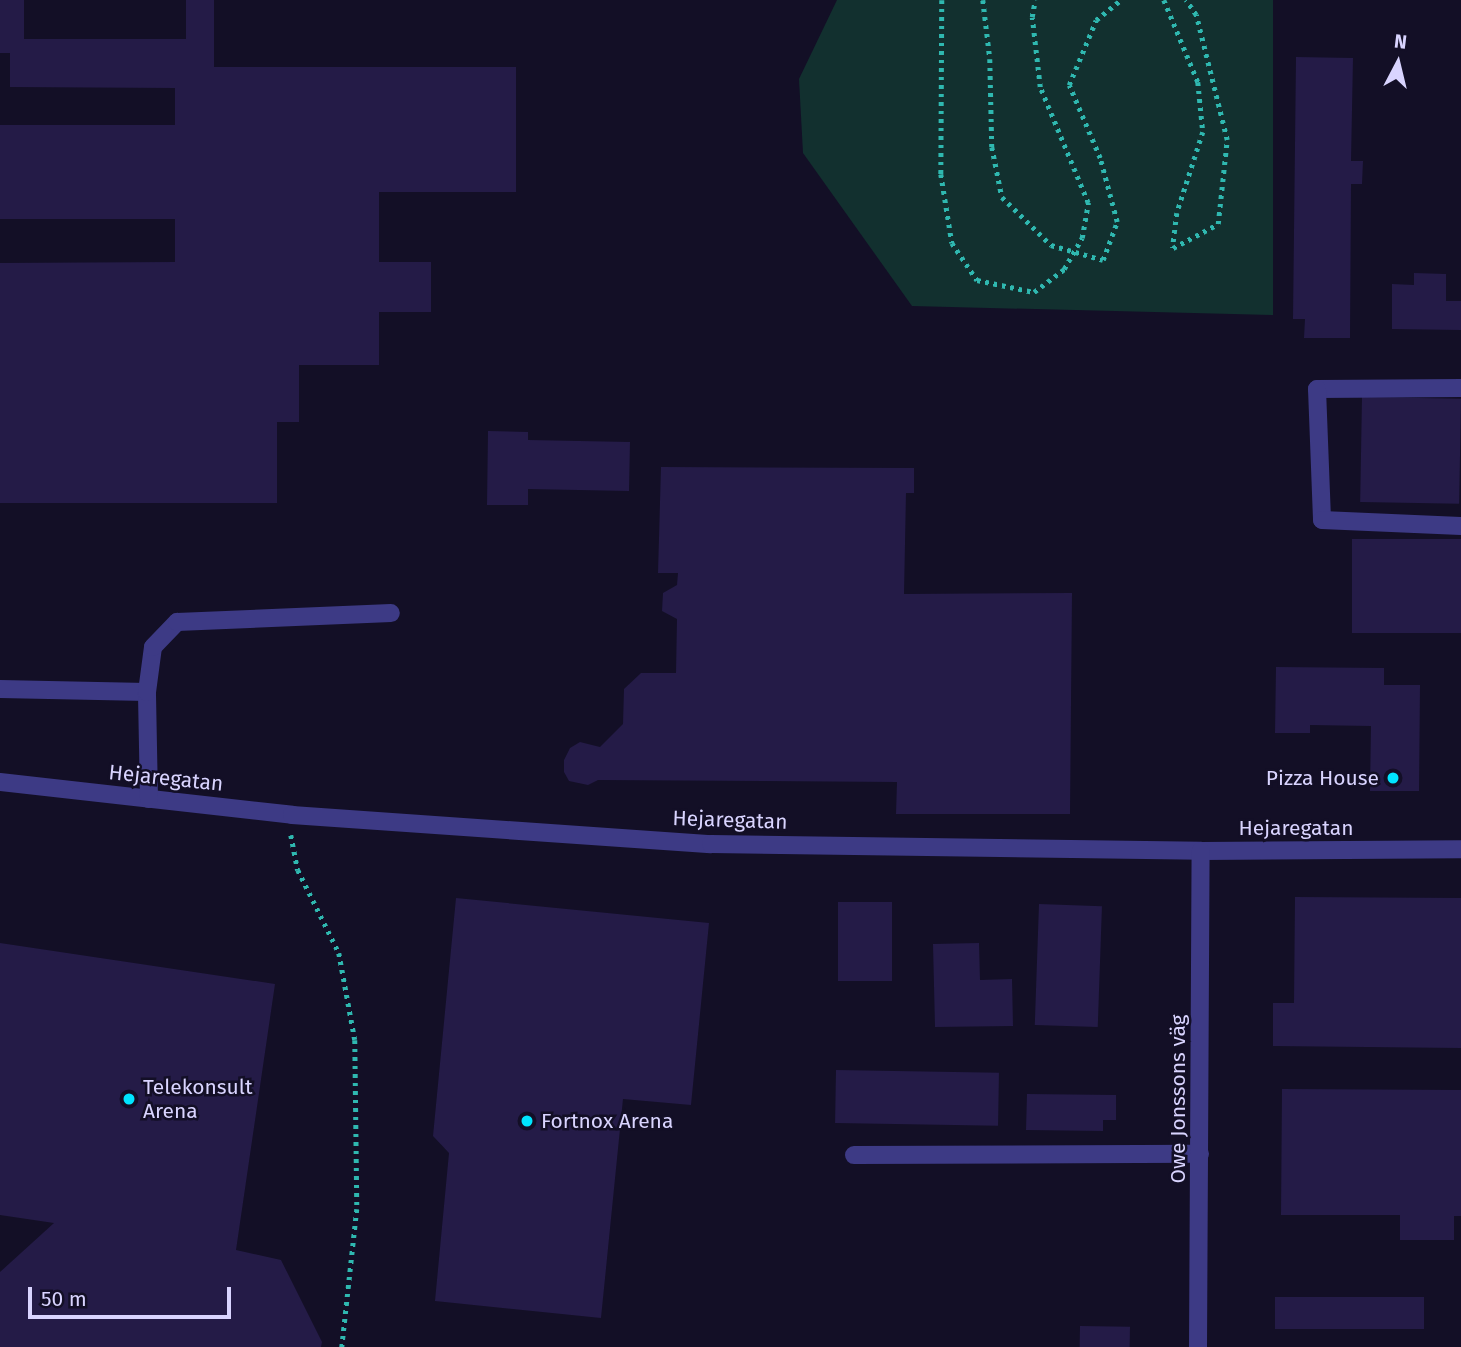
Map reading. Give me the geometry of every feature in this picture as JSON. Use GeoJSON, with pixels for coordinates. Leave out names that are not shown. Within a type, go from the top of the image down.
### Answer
{"type":"FeatureCollection","features":[{"type":"Feature","properties":{"kind":"street"},"geometry":{"type":"LineString","coordinates":[[1461,388],[1317,389],[1322,520],[1461,526]]}},
{"type":"Feature","properties":{"kind":"street"},"geometry":{"type":"LineString","coordinates":[[149,799],[147,692],[153,647],[177,622],[391,613]]}},
{"type":"Feature","properties":{"kind":"street"},"geometry":{"type":"LineString","coordinates":[[0,689],[147,692]]}},
{"type":"Feature","properties":{"kind":"street","name":"Hejaregatan"},"geometry":{"type":"LineString","coordinates":[[0,782],[292,815],[711,844],[1201,851],[1461,849]]}},
{"type":"Feature","properties":{"kind":"street","name":"Owe Jonssons väg"},"geometry":{"type":"LineString","coordinates":[[1198,1347],[1201,851]]}},
{"type":"Feature","properties":{"kind":"street"},"geometry":{"type":"LineString","coordinates":[[854,1155],[1200,1154]]}},
{"type":"Feature","properties":{"kind":"path"},"geometry":{"type":"LineString","coordinates":[[943,0],[941,174],[952,243],[977,280],[1034,292],[1064,269],[1082,238],[1088,202],[1040,88],[1032,17],[1035,0]]}},
{"type":"Feature","properties":{"kind":"path"},"geometry":{"type":"LineString","coordinates":[[983,0],[990,59],[992,146],[1002,197],[1051,245],[1103,260],[1117,222],[1100,158],[1069,85],[1096,20],[1121,0]]}},
{"type":"Feature","properties":{"kind":"path"},"geometry":{"type":"LineString","coordinates":[[1164,0],[1198,82],[1203,132],[1177,214],[1173,248],[1219,223],[1227,140],[1196,15],[1186,0]]}},
{"type":"Feature","properties":{"kind":"path"},"geometry":{"type":"LineString","coordinates":[[292,815],[290,832],[299,870],[339,953],[355,1040],[357,1209],[342,1347]]}},
{"type":"Feature","properties":{"kind":"green space"},"geometry":{"type":"Polygon","coordinates":[[[837,0],[1273,0],[1273,315],[912,306],[803,153],[799,79],[837,0]]]}},
{"type":"Feature","properties":{"kind":"building"},"geometry":{"type":"Polygon","coordinates":[[[0,0],[24,0],[24,39],[186,39],[186,0],[214,0],[214,67],[516,67],[516,192],[379,192],[379,262],[431,262],[431,312],[379,312],[379,365],[299,365],[299,422],[277,422],[277,503],[0,503],[0,263],[175,262],[175,219],[0,219],[0,125],[175,125],[175,88],[10,87],[10,53],[0,53],[0,0]]]}},
{"type":"Feature","properties":{"kind":"building"},"geometry":{"type":"Polygon","coordinates":[[[1296,57],[1353,58],[1351,161],[1363,161],[1362,184],[1351,184],[1350,338],[1304,338],[1305,319],[1293,319],[1296,57]]]}},
{"type":"Feature","properties":{"kind":"building"},"geometry":{"type":"Polygon","coordinates":[[[1414,273],[1446,274],[1446,301],[1461,301],[1461,330],[1392,329],[1392,284],[1414,285],[1414,273]]]}},
{"type":"Feature","properties":{"kind":"building"},"geometry":{"type":"Polygon","coordinates":[[[1362,397],[1461,399],[1459,504],[1360,502],[1362,397]]]}},
{"type":"Feature","properties":{"kind":"building"},"geometry":{"type":"Polygon","coordinates":[[[488,431],[528,432],[528,440],[630,442],[629,491],[528,489],[528,505],[487,505],[488,431]]]}},
{"type":"Feature","properties":{"kind":"building"},"geometry":{"type":"Polygon","coordinates":[[[661,467],[914,468],[914,493],[906,493],[904,594],[1072,593],[1070,814],[896,814],[897,782],[598,780],[588,785],[569,781],[564,772],[564,760],[570,748],[580,742],[600,747],[623,724],[624,689],[641,673],[676,673],[677,619],[662,611],[663,593],[677,585],[678,573],[658,573],[661,467]]]}},
{"type":"Feature","properties":{"kind":"building"},"geometry":{"type":"Polygon","coordinates":[[[1352,539],[1461,539],[1461,633],[1352,633],[1352,539]]]}},
{"type":"Feature","properties":{"kind":"building"},"geometry":{"type":"Polygon","coordinates":[[[1276,667],[1384,668],[1384,685],[1420,685],[1419,791],[1370,791],[1371,726],[1310,725],[1310,733],[1275,733],[1276,667]]]}},
{"type":"Feature","properties":{"kind":"building"},"geometry":{"type":"Polygon","coordinates":[[[1295,897],[1461,898],[1461,1048],[1273,1046],[1273,1003],[1294,1003],[1295,897]]]}},
{"type":"Feature","properties":{"kind":"building","name":"Fortnox Arena"},"geometry":{"type":"Polygon","coordinates":[[[456,898],[709,923],[691,1105],[623,1099],[601,1318],[435,1301],[449,1153],[433,1136],[456,898]]]}},
{"type":"Feature","properties":{"kind":"building"},"geometry":{"type":"Polygon","coordinates":[[[838,902],[892,902],[892,981],[838,981],[838,902]]]}},
{"type":"Feature","properties":{"kind":"building"},"geometry":{"type":"Polygon","coordinates":[[[1039,904],[1102,906],[1098,1027],[1035,1025],[1039,904]]]}},
{"type":"Feature","properties":{"kind":"building","name":"Telekonsult Arena"},"geometry":{"type":"Polygon","coordinates":[[[0,943],[275,984],[236,1250],[281,1260],[322,1342],[321,1347],[0,1347],[0,1272],[54,1223],[0,1215],[0,943]]]}},
{"type":"Feature","properties":{"kind":"building"},"geometry":{"type":"Polygon","coordinates":[[[979,943],[980,980],[1012,979],[1013,1026],[935,1027],[933,944],[979,943]]]}},
{"type":"Feature","properties":{"kind":"building"},"geometry":{"type":"Polygon","coordinates":[[[836,1070],[999,1073],[998,1126],[835,1123],[836,1070]]]}},
{"type":"Feature","properties":{"kind":"building"},"geometry":{"type":"Polygon","coordinates":[[[1282,1089],[1461,1090],[1461,1216],[1454,1216],[1454,1240],[1400,1240],[1400,1215],[1281,1215],[1282,1089]]]}},
{"type":"Feature","properties":{"kind":"building"},"geometry":{"type":"Polygon","coordinates":[[[1027,1094],[1116,1095],[1116,1120],[1103,1120],[1103,1131],[1026,1130],[1027,1094]]]}},
{"type":"Feature","properties":{"kind":"building"},"geometry":{"type":"Polygon","coordinates":[[[1275,1297],[1424,1297],[1424,1329],[1275,1329],[1275,1297]]]}},
{"type":"Feature","properties":{"kind":"building"},"geometry":{"type":"Polygon","coordinates":[[[1080,1326],[1130,1327],[1130,1347],[1080,1347],[1080,1326]]]}},
{"type":"Feature","properties":{"kind":"place","name":"Pizza House"},"geometry":{"type":"Point","coordinates":[1393,778]}},
{"type":"Feature","properties":{"kind":"place","name":"Telekonsult Arena"},"geometry":{"type":"Point","coordinates":[129,1099]}},
{"type":"Feature","properties":{"kind":"place","name":"Fortnox Arena"},"geometry":{"type":"Point","coordinates":[527,1121]}}]}
